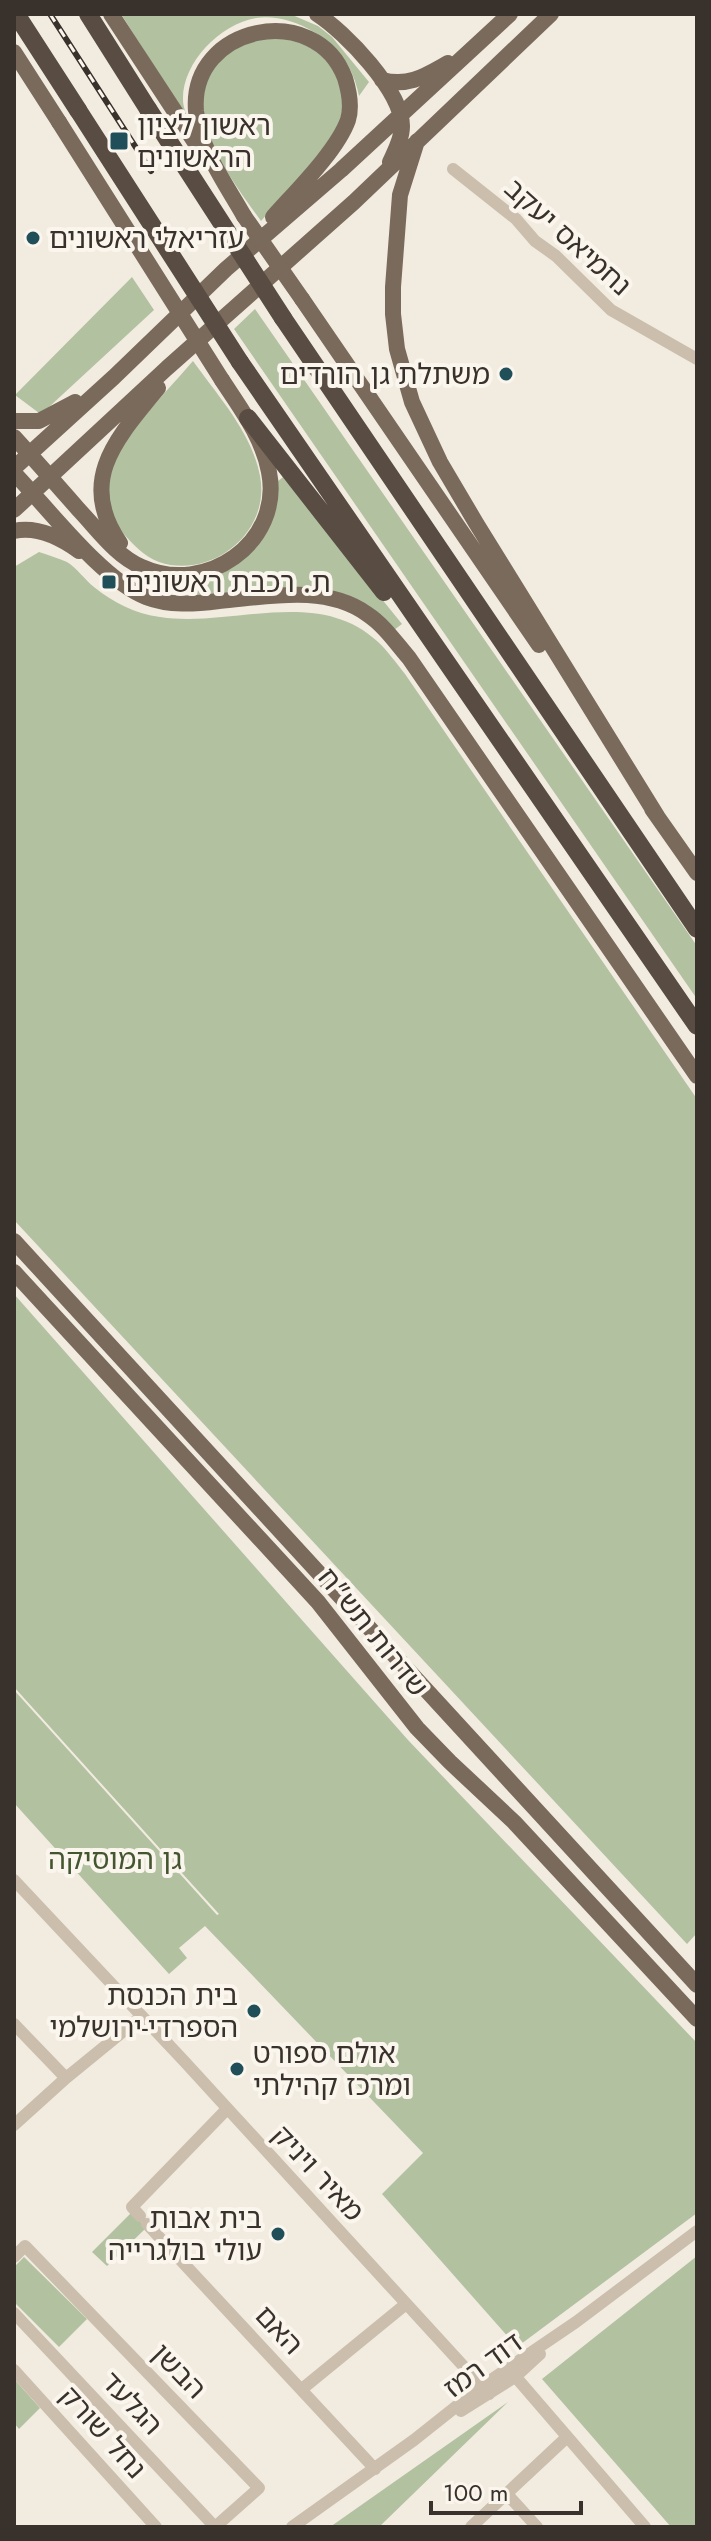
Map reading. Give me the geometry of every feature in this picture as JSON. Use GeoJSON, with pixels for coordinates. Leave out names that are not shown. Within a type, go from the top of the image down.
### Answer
{"type":"FeatureCollection","features":[{"type":"Feature","properties":{"kind":"highway"},"geometry":{"type":"LineString","coordinates":[[16,14],[240,362],[697,1026]]}},
{"type":"Feature","properties":{"kind":"highway"},"geometry":{"type":"LineString","coordinates":[[88,14],[283,318],[697,929]]}},
{"type":"Feature","properties":{"kind":"highway"},"geometry":{"type":"LineString","coordinates":[[248,418],[467,695]]}},
{"type":"Feature","properties":{"kind":"main road"},"geometry":{"type":"LineString","coordinates":[[111,14],[244,216],[697,873]]}},
{"type":"Feature","properties":{"kind":"main road"},"geometry":{"type":"LineString","coordinates":[[317,14],[340,31],[382,80],[400,115],[401,135],[385,172]]}},
{"type":"Feature","properties":{"kind":"main road"},"geometry":{"type":"LineString","coordinates":[[109,573],[14,470],[226,269],[510,14]]}},
{"type":"Feature","properties":{"kind":"main road"},"geometry":{"type":"LineString","coordinates":[[14,510],[385,172],[551,14]]}},
{"type":"Feature","properties":{"kind":"main road"},"geometry":{"type":"LineString","coordinates":[[226,269],[303,184],[335,143],[348,120],[350,103],[342,71],[325,47],[298,31],[261,29],[231,41],[206,65],[199,84],[196,113],[202,138],[244,216]]}},
{"type":"Feature","properties":{"kind":"main road"},"geometry":{"type":"LineString","coordinates":[[382,80],[400,84],[418,80],[477,46]]}},
{"type":"Feature","properties":{"kind":"main road"},"geometry":{"type":"LineString","coordinates":[[14,52],[248,418],[269,473],[270,500],[263,524],[248,546],[228,562],[198,574],[175,576],[140,567],[119,552],[14,437]]}},
{"type":"Feature","properties":{"kind":"main road"},"geometry":{"type":"LineString","coordinates":[[417,141],[404,179],[396,224],[393,314],[404,380],[421,425],[457,492],[657,816]]}},
{"type":"Feature","properties":{"kind":"main road"},"geometry":{"type":"LineString","coordinates":[[175,576],[148,567],[127,552],[104,514],[100,480],[105,463],[126,428],[204,335]]}},
{"type":"Feature","properties":{"kind":"main road"},"geometry":{"type":"LineString","coordinates":[[14,421],[26,423],[47,417],[114,377]]}},
{"type":"Feature","properties":{"kind":"main road"},"geometry":{"type":"LineString","coordinates":[[14,531],[35,531],[67,542],[136,593],[151,599],[205,603],[304,595],[342,601],[368,614],[409,658],[697,1076]]}},
{"type":"Feature","properties":{"kind":"main road","name":"שדרות תש\"ח"},"geometry":{"type":"LineString","coordinates":[[14,1241],[697,1985]]}},
{"type":"Feature","properties":{"kind":"main road","name":"שדרות תש\"ח"},"geometry":{"type":"LineString","coordinates":[[14,1272],[318,1602],[417,1728],[514,1822],[697,2019]]}},
{"type":"Feature","properties":{"kind":"main road"},"geometry":{"type":"LineString","coordinates":[[14,1282],[30,1290]]}},
{"type":"Feature","properties":{"kind":"street","name":"נחמיאס יעקב"},"geometry":{"type":"LineString","coordinates":[[453,169],[516,219],[535,241],[556,256],[611,310],[697,359]]}},
{"type":"Feature","properties":{"kind":"street","name":"מאיר ויניק"},"geometry":{"type":"LineString","coordinates":[[14,1880],[486,2390]]}},
{"type":"Feature","properties":{"kind":"street"},"geometry":{"type":"LineString","coordinates":[[14,2125],[142,2016]]}},
{"type":"Feature","properties":{"kind":"street"},"geometry":{"type":"LineString","coordinates":[[14,2024],[66,2078]]}},
{"type":"Feature","properties":{"kind":"street","name":"האם"},"geometry":{"type":"LineString","coordinates":[[227,2109],[132,2207],[375,2469]]}},
{"type":"Feature","properties":{"kind":"street","name":"דוד רמז"},"geometry":{"type":"LineString","coordinates":[[292,2527],[512,2373],[697,2231]]}},
{"type":"Feature","properties":{"kind":"street","name":"הבשן"},"geometry":{"type":"LineString","coordinates":[[14,2257],[25,2246],[259,2488],[215,2527]]}},
{"type":"Feature","properties":{"kind":"street"},"geometry":{"type":"LineString","coordinates":[[302,2389],[406,2304]]}},
{"type":"Feature","properties":{"kind":"street","name":"הגלעד"},"geometry":{"type":"LineString","coordinates":[[14,2313],[215,2527]]}},
{"type":"Feature","properties":{"kind":"street","name":"נחל שורק"},"geometry":{"type":"LineString","coordinates":[[14,2370],[156,2527]]}},
{"type":"Feature","properties":{"kind":"street"},"geometry":{"type":"LineString","coordinates":[[512,2373],[645,2527]]}},
{"type":"Feature","properties":{"kind":"street"},"geometry":{"type":"LineString","coordinates":[[471,2527],[566,2438]]}},
{"type":"Feature","properties":{"kind":"street"},"geometry":{"type":"LineString","coordinates":[[507,2494],[537,2527]]}},
{"type":"Feature","properties":{"kind":"green space"},"geometry":{"type":"Polygon","coordinates":[[[121,14],[290,14],[318,26],[332,37],[369,82],[359,96],[342,56],[321,37],[283,19],[256,18],[229,28],[196,59],[184,86],[183,102],[187,118],[121,14]]]}},
{"type":"Feature","properties":{"kind":"green space"},"geometry":{"type":"Polygon","coordinates":[[[282,34],[321,51],[337,73],[344,103],[340,122],[323,151],[261,221],[233,181],[209,134],[203,110],[204,87],[213,66],[234,48],[282,34]]]}},
{"type":"Feature","properties":{"kind":"green space"},"geometry":{"type":"Polygon","coordinates":[[[132,277],[154,310],[49,407],[39,413],[15,395],[132,277]]]}},
{"type":"Feature","properties":{"kind":"green space"},"geometry":{"type":"Polygon","coordinates":[[[255,309],[697,946],[697,999],[234,329],[255,309]]]}},
{"type":"Feature","properties":{"kind":"green space"},"geometry":{"type":"Polygon","coordinates":[[[193,361],[250,445],[260,476],[261,497],[247,533],[234,547],[199,564],[179,566],[148,556],[122,532],[112,512],[109,481],[115,461],[133,431],[193,361]]]}},
{"type":"Feature","properties":{"kind":"green space"},"geometry":{"type":"Polygon","coordinates":[[[283,477],[402,624],[394,630],[309,588],[285,587],[199,598],[190,581],[237,563],[257,546],[277,482],[283,477]]]}},
{"type":"Feature","properties":{"kind":"green space"},"geometry":{"type":"Polygon","coordinates":[[[39,552],[67,562],[109,598],[142,613],[187,619],[301,612],[328,616],[353,625],[377,641],[405,674],[697,1099],[697,1933],[687,1944],[14,1220],[14,567],[39,552]]]}},
{"type":"Feature","properties":{"kind":"green space","name":"גן המוסיקה"},"geometry":{"type":"Polygon","coordinates":[[[14,1294],[408,1740],[697,2043],[697,2213],[517,2347],[382,2194],[423,2153],[205,1926],[179,1948],[187,1958],[169,1974],[14,1803],[14,1690],[219,1914],[14,1687],[14,1294]]]}},
{"type":"Feature","properties":{"kind":"green space"},"geometry":{"type":"Polygon","coordinates":[[[132,2212],[146,2228],[107,2266],[92,2252],[132,2212]]]}},
{"type":"Feature","properties":{"kind":"green space"},"geometry":{"type":"Polygon","coordinates":[[[697,2256],[697,2527],[671,2527],[542,2379],[697,2256]]]}},
{"type":"Feature","properties":{"kind":"green space"},"geometry":{"type":"Polygon","coordinates":[[[24,2257],[87,2319],[59,2347],[14,2302],[14,2267],[24,2257]]]}},
{"type":"Feature","properties":{"kind":"green space"},"geometry":{"type":"Polygon","coordinates":[[[14,2379],[40,2408],[19,2429],[14,2423],[14,2379]]]}},
{"type":"Feature","properties":{"kind":"green space"},"geometry":{"type":"Polygon","coordinates":[[[508,2402],[379,2527],[330,2527],[508,2402]]]}},
{"type":"Feature","properties":{"kind":"railway"},"geometry":{"type":"LineString","coordinates":[[50,14],[151,171]]}},
{"type":"Feature","properties":{"kind":"place","name":"ראשון לציון הראשונים"},"geometry":{"type":"Point","coordinates":[119,141]}},
{"type":"Feature","properties":{"kind":"place","name":"עזריאלי ראשונים"},"geometry":{"type":"Point","coordinates":[33,238]}},
{"type":"Feature","properties":{"kind":"place","name":"משתלת גן הורדים"},"geometry":{"type":"Point","coordinates":[506,374]}},
{"type":"Feature","properties":{"kind":"place","name":"ת. רכבת ראשונים"},"geometry":{"type":"Point","coordinates":[109,582]}},
{"type":"Feature","properties":{"kind":"place","name":"בית הכנסת הספרדי-ירושלמי"},"geometry":{"type":"Point","coordinates":[254,2011]}},
{"type":"Feature","properties":{"kind":"place","name":"אולם ספורט ומרכז קהילתי"},"geometry":{"type":"Point","coordinates":[237,2069]}},
{"type":"Feature","properties":{"kind":"place","name":"בית אבות עולי בולגרייה"},"geometry":{"type":"Point","coordinates":[278,2234]}}]}
